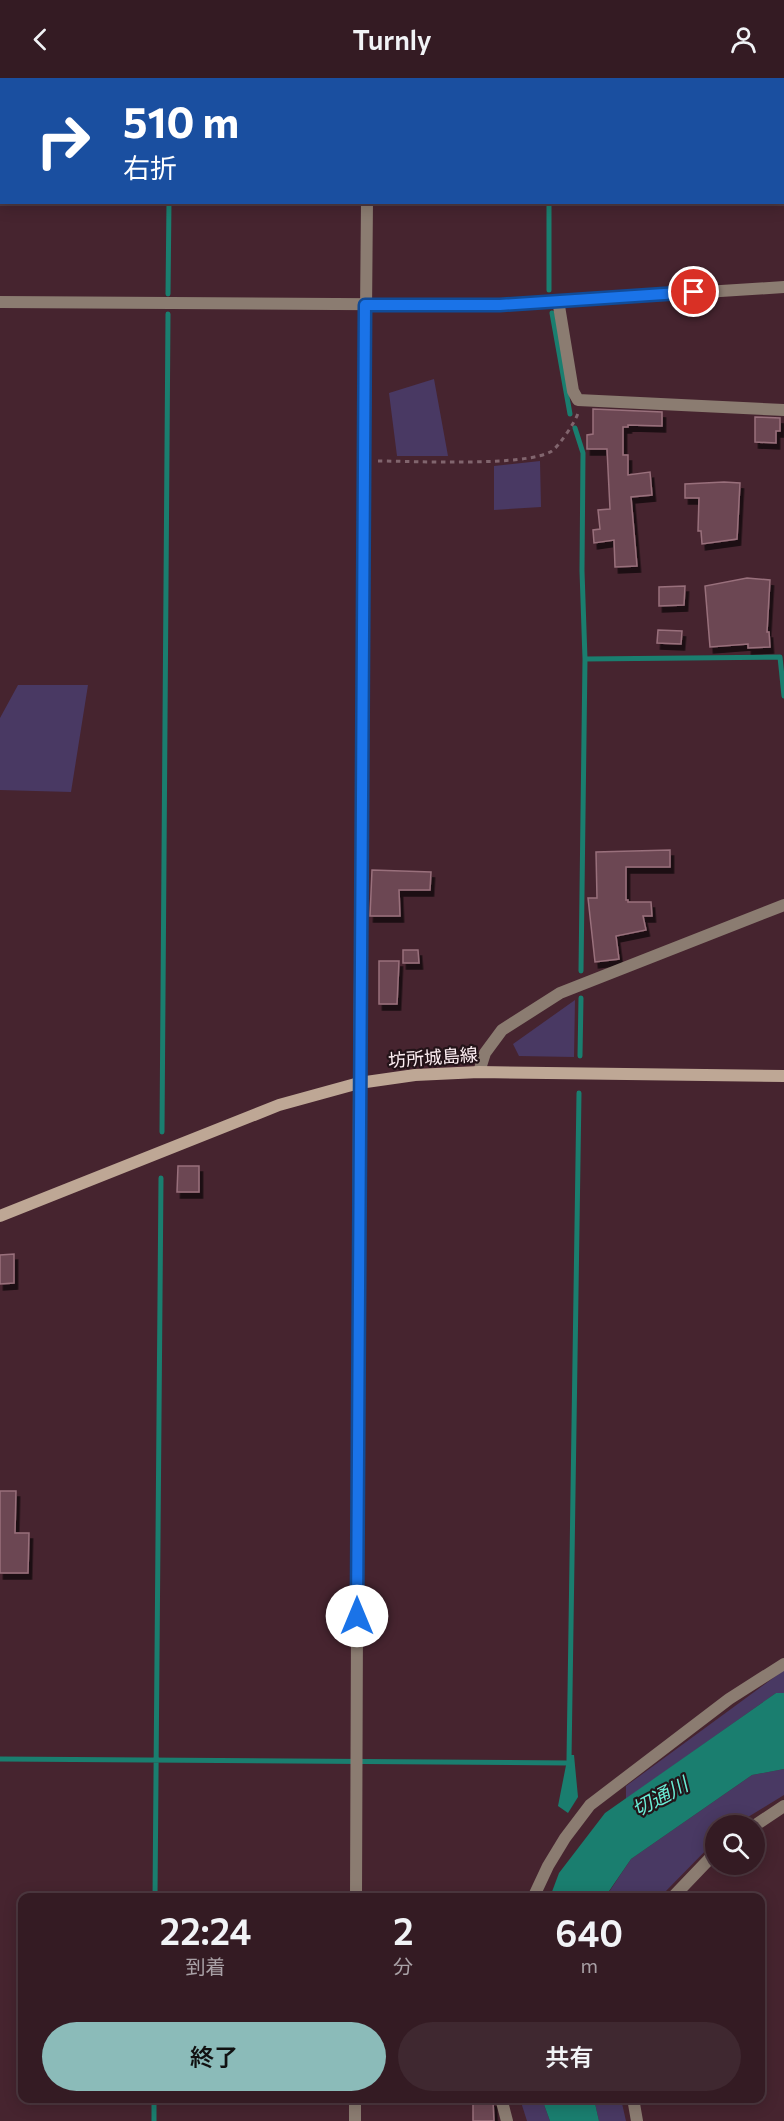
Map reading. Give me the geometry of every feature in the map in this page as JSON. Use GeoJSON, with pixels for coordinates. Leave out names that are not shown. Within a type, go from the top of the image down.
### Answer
{"type":"FeatureCollection","features":[{"type":"Feature","properties":{"kind":"main road","name":"坊所城島線"},"geometry":{"type":"LineString","coordinates":[[0,1216],[279,1105],[359,1083],[415,1075],[479,1072],[784,1076]]}},
{"type":"Feature","properties":{"kind":"street"},"geometry":{"type":"LineString","coordinates":[[356,1893],[363,461],[367,204]]}},
{"type":"Feature","properties":{"kind":"street"},"geometry":{"type":"LineString","coordinates":[[0,303],[500,305],[784,286]]}},
{"type":"Feature","properties":{"kind":"street"},"geometry":{"type":"LineString","coordinates":[[558,300],[573,391],[579,400],[784,410]]}},
{"type":"Feature","properties":{"kind":"street"},"geometry":{"type":"LineString","coordinates":[[479,1072],[485,1053],[502,1030],[560,993],[784,905]]}},
{"type":"Feature","properties":{"kind":"street"},"geometry":{"type":"LineString","coordinates":[[535,1893],[565,1838],[590,1805],[729,1699],[784,1664]]}},
{"type":"Feature","properties":{"kind":"street"},"geometry":{"type":"LineString","coordinates":[[765,1819],[784,1806]]}},
{"type":"Feature","properties":{"kind":"street"},"geometry":{"type":"LineString","coordinates":[[677,1893],[705,1864]]}},
{"type":"Feature","properties":{"kind":"street"},"geometry":{"type":"LineString","coordinates":[[355,2103],[355,2121]]}},
{"type":"Feature","properties":{"kind":"street"},"geometry":{"type":"LineString","coordinates":[[502,2103],[507,2121]]}},
{"type":"Feature","properties":{"kind":"street"},"geometry":{"type":"LineString","coordinates":[[634,2103],[637,2121]]}},
{"type":"Feature","properties":{"kind":"path"},"geometry":{"type":"LineString","coordinates":[[363,461],[488,461],[533,458],[553,450],[578,416],[579,400]]}},
{"type":"Feature","properties":{"kind":"shaded area"},"geometry":{"type":"Polygon","coordinates":[[[434,379],[448,456],[397,456],[389,393],[434,379]]]}},
{"type":"Feature","properties":{"kind":"shaded area"},"geometry":{"type":"Polygon","coordinates":[[[540,461],[541,507],[494,510],[494,466],[540,461]]]}},
{"type":"Feature","properties":{"kind":"shaded area"},"geometry":{"type":"Polygon","coordinates":[[[18,685],[88,685],[71,792],[0,790],[0,718],[18,685]]]}},
{"type":"Feature","properties":{"kind":"shaded area"},"geometry":{"type":"Polygon","coordinates":[[[575,1000],[574,1057],[519,1056],[513,1044],[575,1000]]]}},
{"type":"Feature","properties":{"kind":"shaded area"},"geometry":{"type":"Polygon","coordinates":[[[784,1670],[784,1693],[776,1693],[626,1799],[626,1786],[784,1670]]]}},
{"type":"Feature","properties":{"kind":"shaded area"},"geometry":{"type":"Polygon","coordinates":[[[784,1769],[784,1795],[751,1815],[705,1815],[705,1851],[664,1893],[608,1893],[631,1859],[752,1775],[784,1769]]]}},
{"type":"Feature","properties":{"kind":"shaded area"},"geometry":{"type":"Polygon","coordinates":[[[521,2103],[543,2103],[550,2121],[527,2121],[521,2103]]]}},
{"type":"Feature","properties":{"kind":"shaded area"},"geometry":{"type":"Polygon","coordinates":[[[595,2103],[622,2103],[626,2121],[599,2121],[595,2103]]]}},
{"type":"Feature","properties":{"kind":"water","name":"切通川"},"geometry":{"type":"Polygon","coordinates":[[[776,1693],[784,1693],[784,1769],[752,1775],[631,1859],[608,1893],[552,1893],[559,1873],[605,1813],[776,1693]]]}},
{"type":"Feature","properties":{"kind":"water"},"geometry":{"type":"Polygon","coordinates":[[[568,1755],[574,1755],[578,1797],[568,1813],[558,1806],[568,1755]]]}},
{"type":"Feature","properties":{"kind":"water"},"geometry":{"type":"Polygon","coordinates":[[[543,2103],[595,2103],[599,2121],[550,2121],[543,2103]]]}},
{"type":"Feature","properties":{"kind":"building"},"geometry":{"type":"Polygon","coordinates":[[[593,409],[662,412],[662,426],[628,425],[628,427],[623,427],[623,455],[628,455],[628,475],[650,472],[652,495],[631,497],[637,566],[615,567],[614,540],[594,543],[593,530],[600,529],[598,510],[610,509],[607,449],[587,449],[587,435],[593,434],[593,409]]]}},
{"type":"Feature","properties":{"kind":"building"},"geometry":{"type":"Polygon","coordinates":[[[755,417],[780,418],[780,431],[776,431],[776,443],[755,442],[755,417]]]}},
{"type":"Feature","properties":{"kind":"building"},"geometry":{"type":"Polygon","coordinates":[[[740,483],[737,539],[702,544],[701,531],[698,531],[699,498],[685,498],[685,484],[740,483]]]}},
{"type":"Feature","properties":{"kind":"building"},"geometry":{"type":"Polygon","coordinates":[[[747,578],[770,580],[767,632],[769,632],[770,647],[748,648],[748,644],[710,647],[705,586],[747,578]]]}},
{"type":"Feature","properties":{"kind":"building"},"geometry":{"type":"Polygon","coordinates":[[[685,586],[684,605],[659,606],[659,587],[685,586]]]}},
{"type":"Feature","properties":{"kind":"building"},"geometry":{"type":"Polygon","coordinates":[[[658,630],[682,631],[681,644],[657,643],[658,630]]]}},
{"type":"Feature","properties":{"kind":"building"},"geometry":{"type":"Polygon","coordinates":[[[670,850],[670,867],[626,867],[626,900],[628,902],[651,902],[652,916],[643,916],[646,930],[616,936],[619,959],[595,962],[588,898],[597,898],[596,852],[670,850]]]}},
{"type":"Feature","properties":{"kind":"building"},"geometry":{"type":"Polygon","coordinates":[[[372,870],[431,872],[430,890],[399,890],[400,916],[370,916],[372,870]]]}},
{"type":"Feature","properties":{"kind":"building"},"geometry":{"type":"Polygon","coordinates":[[[403,950],[418,950],[419,963],[403,963],[403,950]]]}},
{"type":"Feature","properties":{"kind":"building"},"geometry":{"type":"Polygon","coordinates":[[[379,961],[399,961],[397,1004],[379,1004],[379,961]]]}},
{"type":"Feature","properties":{"kind":"building"},"geometry":{"type":"Polygon","coordinates":[[[178,1166],[199,1166],[199,1192],[177,1192],[178,1166]]]}},
{"type":"Feature","properties":{"kind":"building"},"geometry":{"type":"Polygon","coordinates":[[[14,1254],[14,1283],[0,1284],[0,1255],[14,1254]]]}},
{"type":"Feature","properties":{"kind":"building"},"geometry":{"type":"Polygon","coordinates":[[[0,1491],[16,1491],[15,1533],[29,1533],[28,1573],[0,1573],[0,1491]]]}},
{"type":"Feature","properties":{"kind":"building"},"geometry":{"type":"Polygon","coordinates":[[[473,2103],[493,2103],[494,2121],[473,2121],[473,2103]]]}},
{"type":"Feature","properties":{"kind":"waterway"},"geometry":{"type":"LineString","coordinates":[[168,294],[169,204]]}},
{"type":"Feature","properties":{"kind":"waterway"},"geometry":{"type":"LineString","coordinates":[[549,204],[549,290]]}},
{"type":"Feature","properties":{"kind":"waterway"},"geometry":{"type":"LineString","coordinates":[[552,313],[570,414]]}},
{"type":"Feature","properties":{"kind":"waterway"},"geometry":{"type":"LineString","coordinates":[[162,1132],[168,314]]}},
{"type":"Feature","properties":{"kind":"waterway"},"geometry":{"type":"LineString","coordinates":[[575,428],[583,453],[582,571],[585,659],[581,971]]}},
{"type":"Feature","properties":{"kind":"waterway"},"geometry":{"type":"LineString","coordinates":[[585,659],[780,657],[784,696]]}},
{"type":"Feature","properties":{"kind":"waterway"},"geometry":{"type":"LineString","coordinates":[[580,1056],[581,998]]}},
{"type":"Feature","properties":{"kind":"waterway"},"geometry":{"type":"LineString","coordinates":[[569,1760],[579,1093]]}},
{"type":"Feature","properties":{"kind":"waterway"},"geometry":{"type":"LineString","coordinates":[[155,1893],[161,1178]]}},
{"type":"Feature","properties":{"kind":"waterway"},"geometry":{"type":"LineString","coordinates":[[0,1759],[569,1763],[569,1765]]}},
{"type":"Feature","properties":{"kind":"waterway"},"geometry":{"type":"LineString","coordinates":[[154,2103],[154,2121]]}},
{"type":"Feature","properties":{"kind":"route"},"geometry":{"type":"LineString","coordinates":[[357,1616],[365,305],[500,305],[694,292]]}}]}
